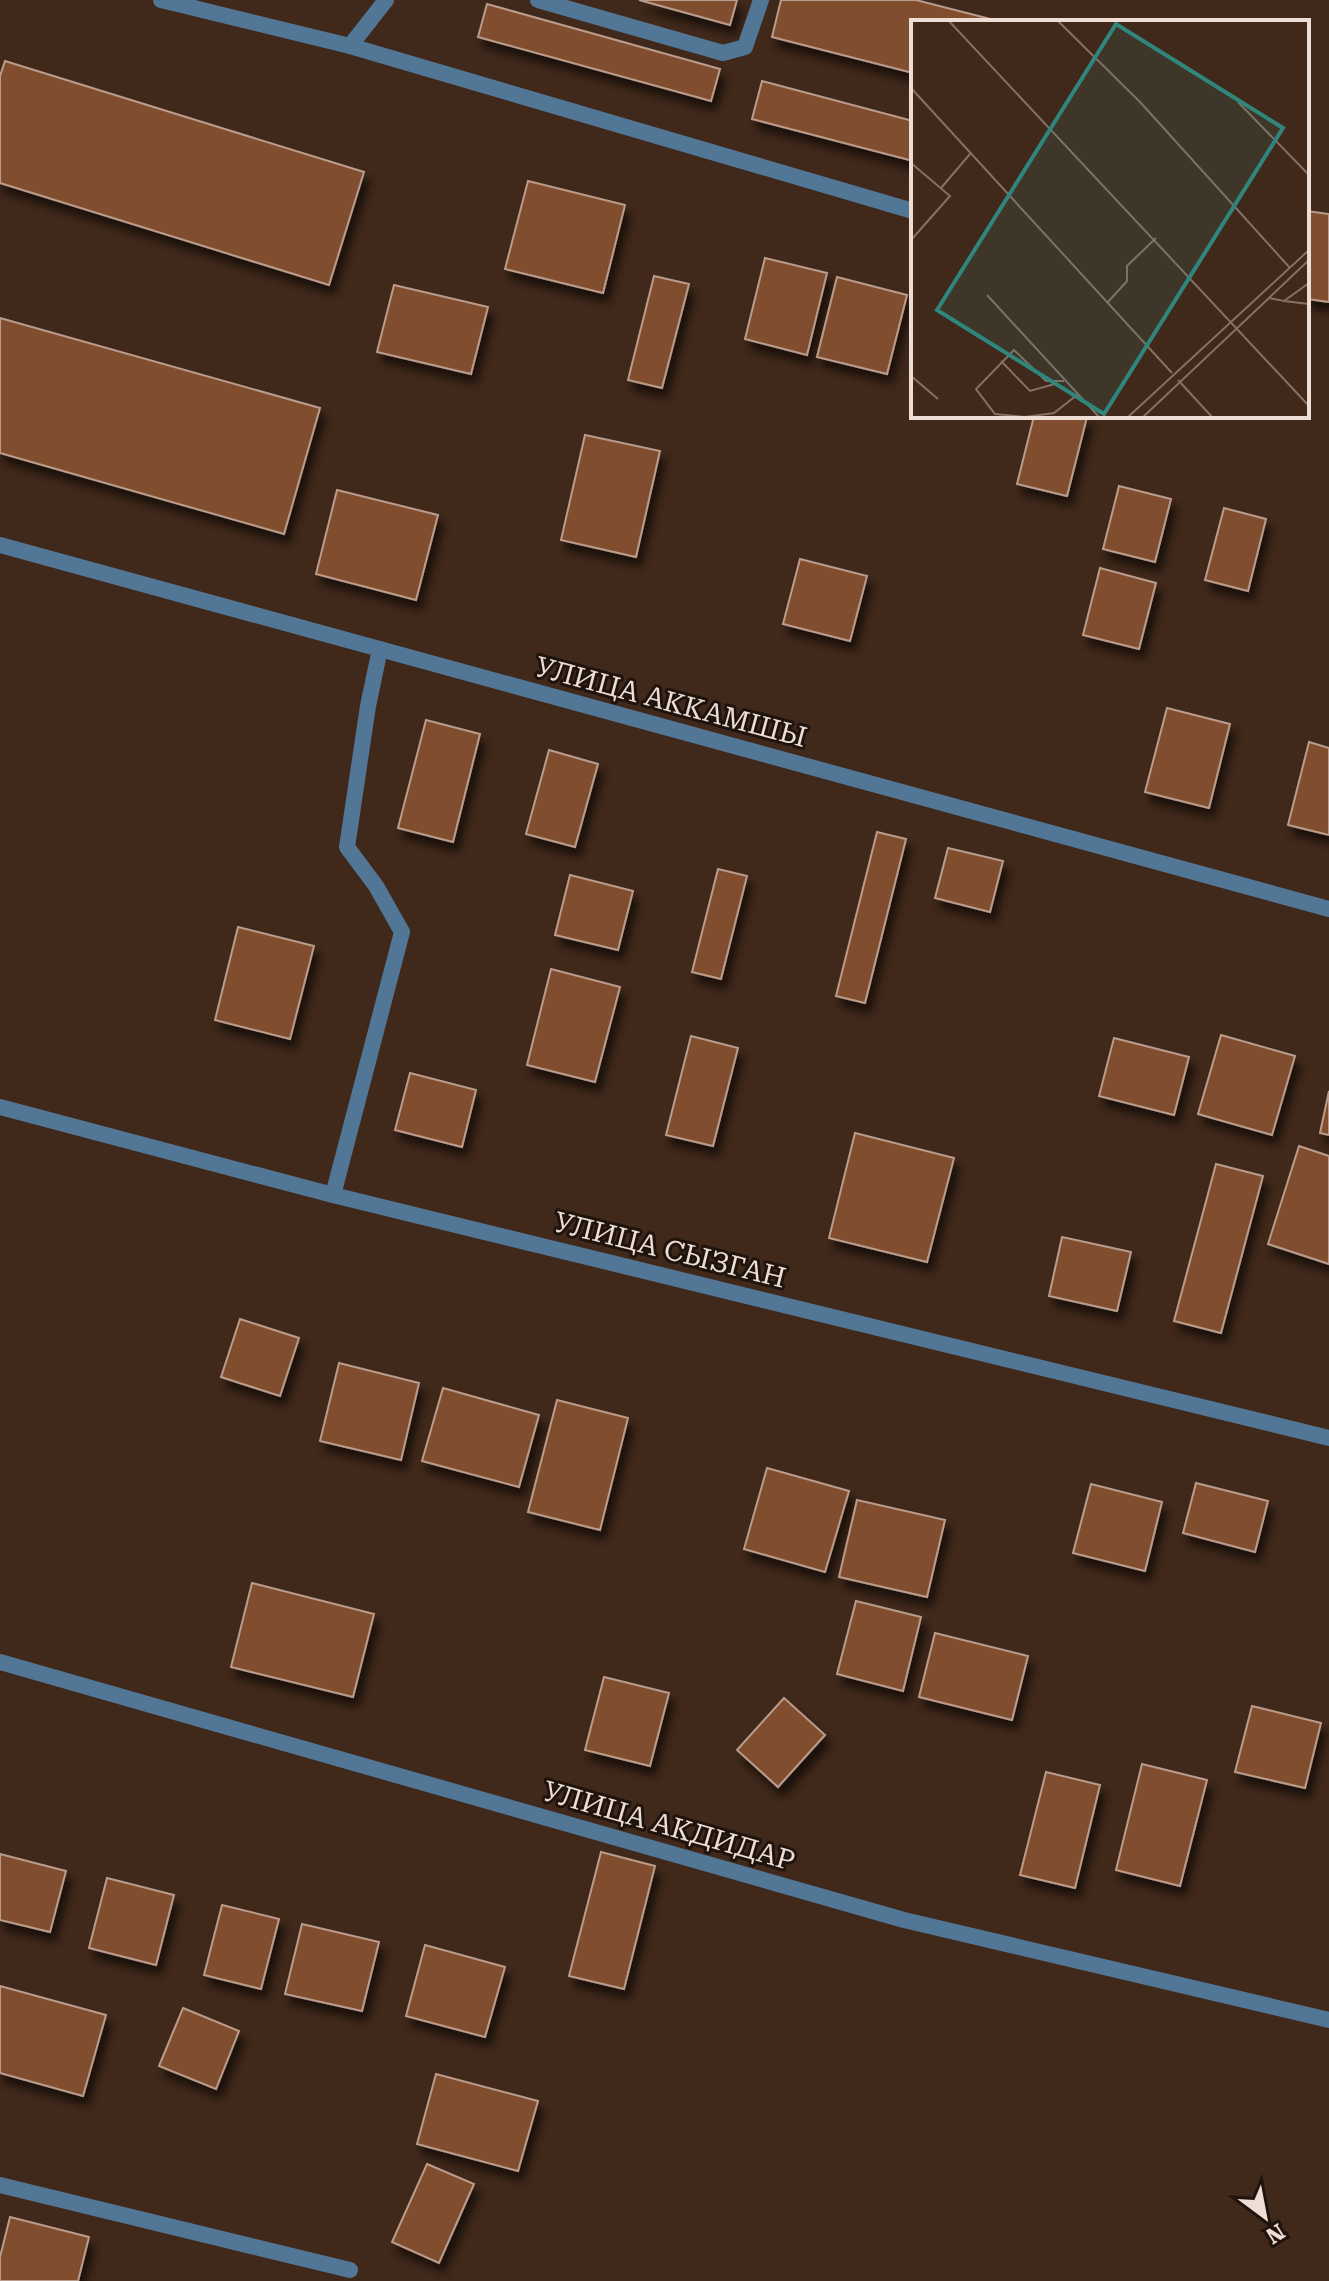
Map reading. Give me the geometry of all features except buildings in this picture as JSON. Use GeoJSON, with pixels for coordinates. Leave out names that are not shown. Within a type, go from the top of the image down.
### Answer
{"type":"FeatureCollection","features":[{"type":"Feature","properties":{"kind":"street"},"geometry":{"type":"LineString","coordinates":[[161,0],[223,7],[911,210]]}},
{"type":"Feature","properties":{"kind":"street"},"geometry":{"type":"LineString","coordinates":[[350,46],[386,0]]}},
{"type":"Feature","properties":{"kind":"street"},"geometry":{"type":"LineString","coordinates":[[538,0],[723,53],[745,47],[761,0]]}},
{"type":"Feature","properties":{"kind":"street","name":"УЛИЦА АККАМШЫ"},"geometry":{"type":"LineString","coordinates":[[0,545],[1329,909]]}},
{"type":"Feature","properties":{"kind":"street"},"geometry":{"type":"LineString","coordinates":[[333,1195],[402,932],[376,886],[347,847],[368,706],[380,649]]}},
{"type":"Feature","properties":{"kind":"street","name":"УЛИЦА СЫЗГАН"},"geometry":{"type":"LineString","coordinates":[[0,1107],[333,1195],[1329,1438]]}},
{"type":"Feature","properties":{"kind":"street","name":"УЛИЦА АКДИДАР"},"geometry":{"type":"LineString","coordinates":[[0,1662],[904,1920],[1329,2020]]}},
{"type":"Feature","properties":{"kind":"street"},"geometry":{"type":"LineString","coordinates":[[0,2185],[350,2270]]}}]}
